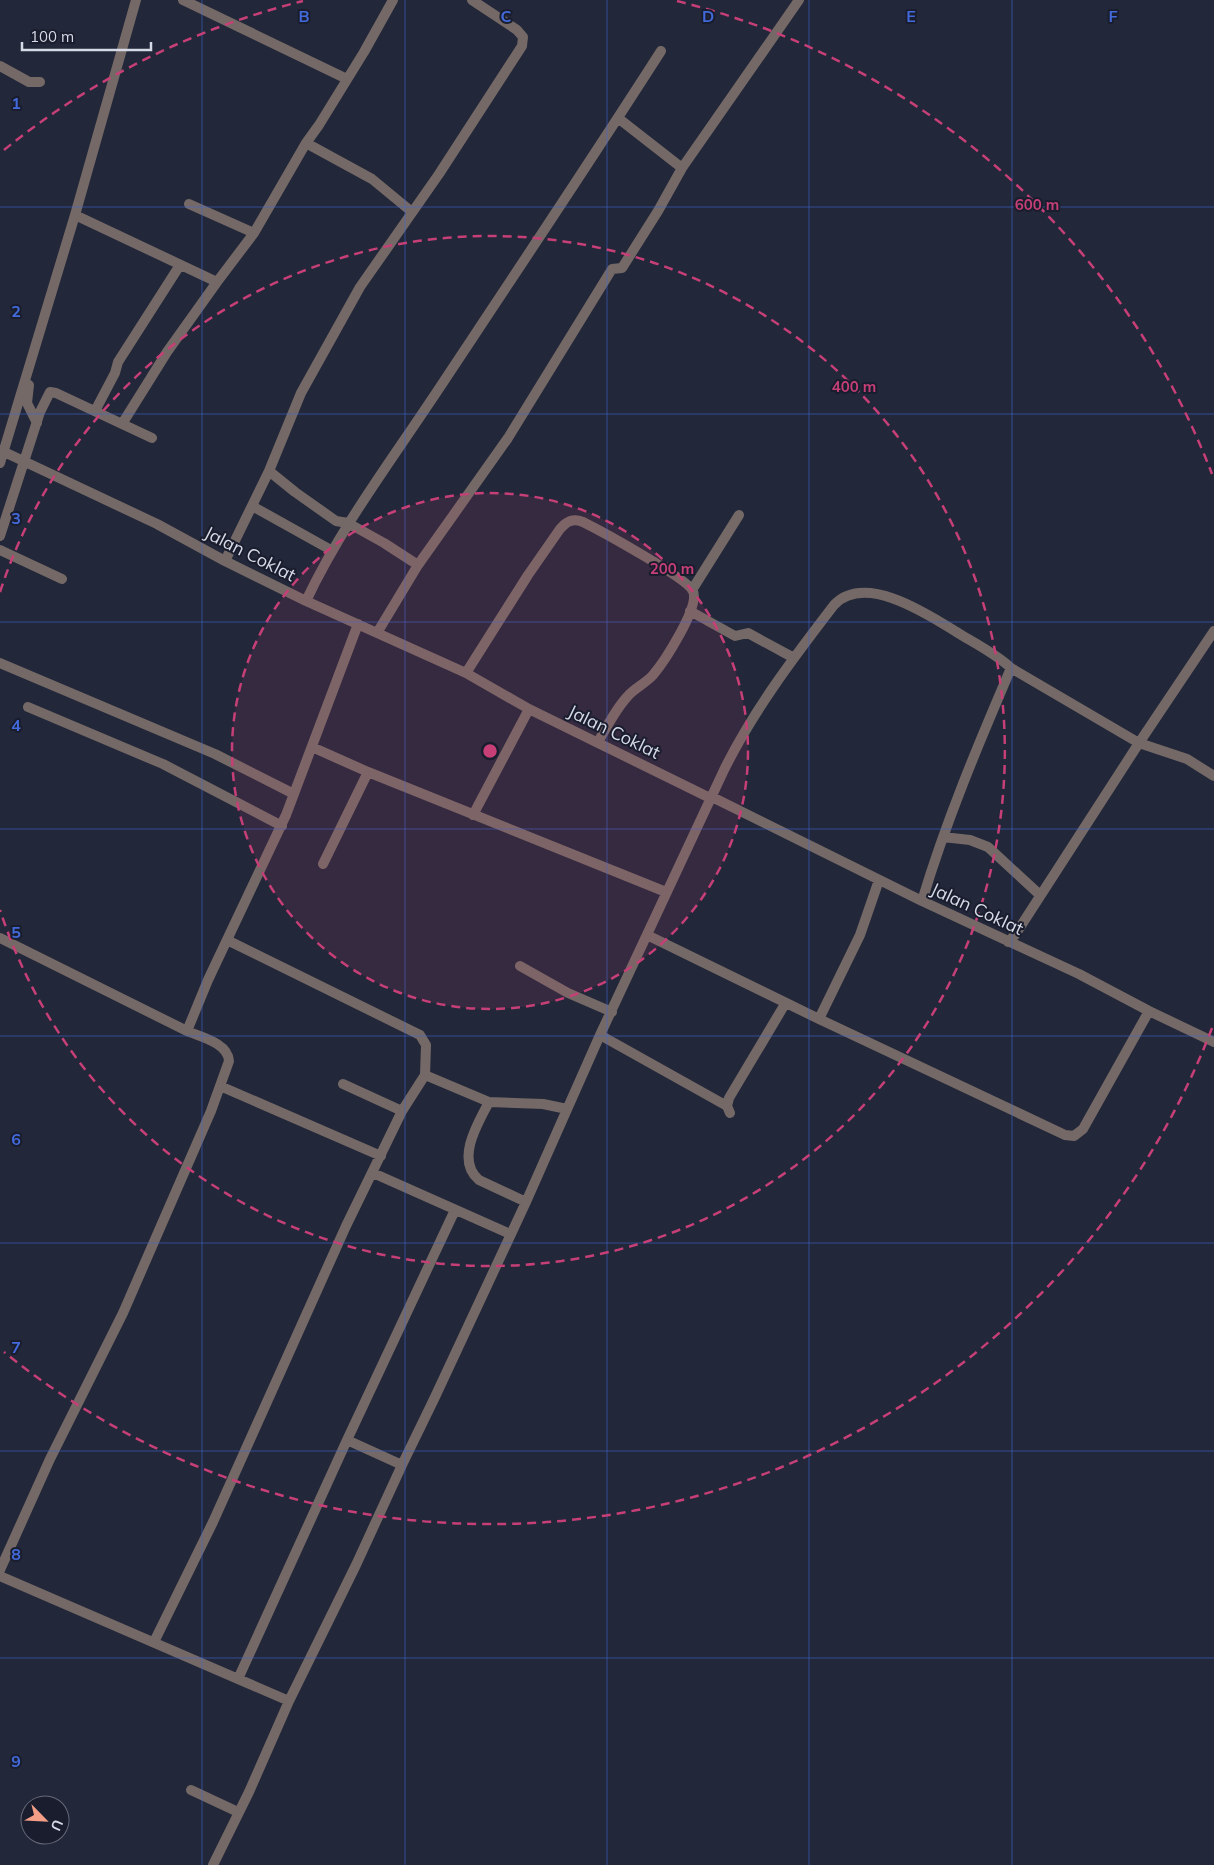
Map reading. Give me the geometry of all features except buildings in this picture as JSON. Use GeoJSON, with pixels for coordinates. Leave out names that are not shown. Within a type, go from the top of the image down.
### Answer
{"type":"FeatureCollection","features":[{"type":"Feature","properties":{"kind":"street"},"geometry":{"type":"LineString","coordinates":[[0,463],[2,451],[75,215],[136,0]]}},
{"type":"Feature","properties":{"kind":"street"},"geometry":{"type":"LineString","coordinates":[[183,0],[208,10],[347,79]]}},
{"type":"Feature","properties":{"kind":"street"},"geometry":{"type":"LineString","coordinates":[[122,424],[167,352],[254,233],[393,0]]}},
{"type":"Feature","properties":{"kind":"street"},"geometry":{"type":"LineString","coordinates":[[225,561],[269,470],[286,426],[313,369],[360,287],[449,158],[524,41],[517,30],[472,0]]}},
{"type":"Feature","properties":{"kind":"street"},"geometry":{"type":"LineString","coordinates":[[377,633],[415,563],[508,438],[612,268],[622,268],[658,211],[682,168],[799,0]]}},
{"type":"Feature","properties":{"kind":"street"},"geometry":{"type":"LineString","coordinates":[[306,601],[331,550],[348,523],[661,51]]}},
{"type":"Feature","properties":{"kind":"street"},"geometry":{"type":"LineString","coordinates":[[0,66],[29,82],[40,82]]}},
{"type":"Feature","properties":{"kind":"street"},"geometry":{"type":"LineString","coordinates":[[618,118],[682,168]]}},
{"type":"Feature","properties":{"kind":"street"},"geometry":{"type":"LineString","coordinates":[[306,143],[372,179],[412,212]]}},
{"type":"Feature","properties":{"kind":"street"},"geometry":{"type":"LineString","coordinates":[[189,204],[254,233]]}},
{"type":"Feature","properties":{"kind":"street"},"geometry":{"type":"LineString","coordinates":[[75,215],[217,282]]}},
{"type":"Feature","properties":{"kind":"street"},"geometry":{"type":"LineString","coordinates":[[95,411],[116,373],[118,362],[180,265]]}},
{"type":"Feature","properties":{"kind":"street"},"geometry":{"type":"LineString","coordinates":[[37,424],[29,409],[27,395],[43,334],[45,311]]}},
{"type":"Feature","properties":{"kind":"street"},"geometry":{"type":"LineString","coordinates":[[0,536],[40,412],[50,392],[56,393],[152,438]]}},
{"type":"Feature","properties":{"kind":"street","name":"Jalan Coklat"},"geometry":{"type":"LineString","coordinates":[[2,451],[157,524],[225,561],[306,601],[466,673],[529,709],[922,901],[1079,974],[1149,1011],[1214,1042]]}},
{"type":"Feature","properties":{"kind":"street"},"geometry":{"type":"LineString","coordinates":[[269,470],[295,492],[336,520],[348,523],[415,563]]}},
{"type":"Feature","properties":{"kind":"street"},"geometry":{"type":"LineString","coordinates":[[252,506],[331,550]]}},
{"type":"Feature","properties":{"kind":"street"},"geometry":{"type":"LineString","coordinates":[[692,590],[739,515]]}},
{"type":"Feature","properties":{"kind":"street"},"geometry":{"type":"LineString","coordinates":[[466,673],[528,574],[560,529],[570,521],[578,520],[599,530],[688,584],[694,598],[684,627],[656,671],[646,682],[627,696],[598,742]]}},
{"type":"Feature","properties":{"kind":"street"},"geometry":{"type":"LineString","coordinates":[[0,550],[62,579]]}},
{"type":"Feature","properties":{"kind":"street"},"geometry":{"type":"LineString","coordinates":[[213,1865],[249,1792],[289,1701],[439,1389],[526,1202],[600,1035],[731,755],[794,658],[834,605],[841,598],[854,593],[904,602],[924,612],[999,658],[1011,668],[1139,743],[1187,759],[1214,776]]}},
{"type":"Feature","properties":{"kind":"street"},"geometry":{"type":"LineString","coordinates":[[690,612],[735,636],[748,633],[794,658]]}},
{"type":"Feature","properties":{"kind":"street"},"geometry":{"type":"LineString","coordinates":[[187,1031],[227,940],[282,826],[358,624]]}},
{"type":"Feature","properties":{"kind":"street"},"geometry":{"type":"LineString","coordinates":[[1008,942],[1015,935],[1214,631]]}},
{"type":"Feature","properties":{"kind":"street"},"geometry":{"type":"LineString","coordinates":[[0,663],[215,754],[294,794]]}},
{"type":"Feature","properties":{"kind":"street"},"geometry":{"type":"LineString","coordinates":[[922,901],[943,837],[1011,668]]}},
{"type":"Feature","properties":{"kind":"street"},"geometry":{"type":"LineString","coordinates":[[28,707],[163,764],[282,826]]}},
{"type":"Feature","properties":{"kind":"street"},"geometry":{"type":"LineString","coordinates":[[474,815],[529,709]]}},
{"type":"Feature","properties":{"kind":"street"},"geometry":{"type":"LineString","coordinates":[[312,747],[368,772],[666,892]]}},
{"type":"Feature","properties":{"kind":"street"},"geometry":{"type":"LineString","coordinates":[[323,864],[368,772]]}},
{"type":"Feature","properties":{"kind":"street"},"geometry":{"type":"LineString","coordinates":[[943,837],[970,840],[988,847],[1040,896]]}},
{"type":"Feature","properties":{"kind":"street"},"geometry":{"type":"LineString","coordinates":[[819,1020],[860,934],[879,880]]}},
{"type":"Feature","properties":{"kind":"street"},"geometry":{"type":"LineString","coordinates":[[647,935],[785,1004],[1065,1135],[1074,1136],[1084,1129],[1149,1011]]}},
{"type":"Feature","properties":{"kind":"street"},"geometry":{"type":"LineString","coordinates":[[0,938],[220,1046],[229,1055],[229,1061],[211,1111],[123,1313],[50,1459],[0,1570]]}},
{"type":"Feature","properties":{"kind":"street"},"geometry":{"type":"LineString","coordinates":[[154,1642],[213,1522],[346,1226],[402,1111],[424,1075],[426,1045],[420,1035],[227,940]]}},
{"type":"Feature","properties":{"kind":"street"},"geometry":{"type":"LineString","coordinates":[[520,966],[568,993],[612,1012]]}},
{"type":"Feature","properties":{"kind":"street"},"geometry":{"type":"LineString","coordinates":[[600,1035],[728,1110],[729,1098],[785,1004]]}},
{"type":"Feature","properties":{"kind":"street"},"geometry":{"type":"LineString","coordinates":[[424,1075],[489,1102],[537,1104],[566,1109]]}},
{"type":"Feature","properties":{"kind":"street"},"geometry":{"type":"LineString","coordinates":[[343,1084],[402,1111]]}},
{"type":"Feature","properties":{"kind":"street"},"geometry":{"type":"LineString","coordinates":[[220,1086],[381,1156]]}},
{"type":"Feature","properties":{"kind":"street"},"geometry":{"type":"LineString","coordinates":[[489,1102],[468,1150],[468,1160],[474,1176],[478,1180],[526,1202]]}},
{"type":"Feature","properties":{"kind":"street"},"geometry":{"type":"LineString","coordinates":[[373,1173],[510,1234]]}},
{"type":"Feature","properties":{"kind":"street"},"geometry":{"type":"LineString","coordinates":[[238,1679],[455,1210]]}},
{"type":"Feature","properties":{"kind":"street"},"geometry":{"type":"LineString","coordinates":[[347,1440],[402,1464]]}},
{"type":"Feature","properties":{"kind":"street"},"geometry":{"type":"LineString","coordinates":[[0,1576],[289,1701]]}},
{"type":"Feature","properties":{"kind":"street"},"geometry":{"type":"LineString","coordinates":[[192,1790],[238,1812]]}}]}
